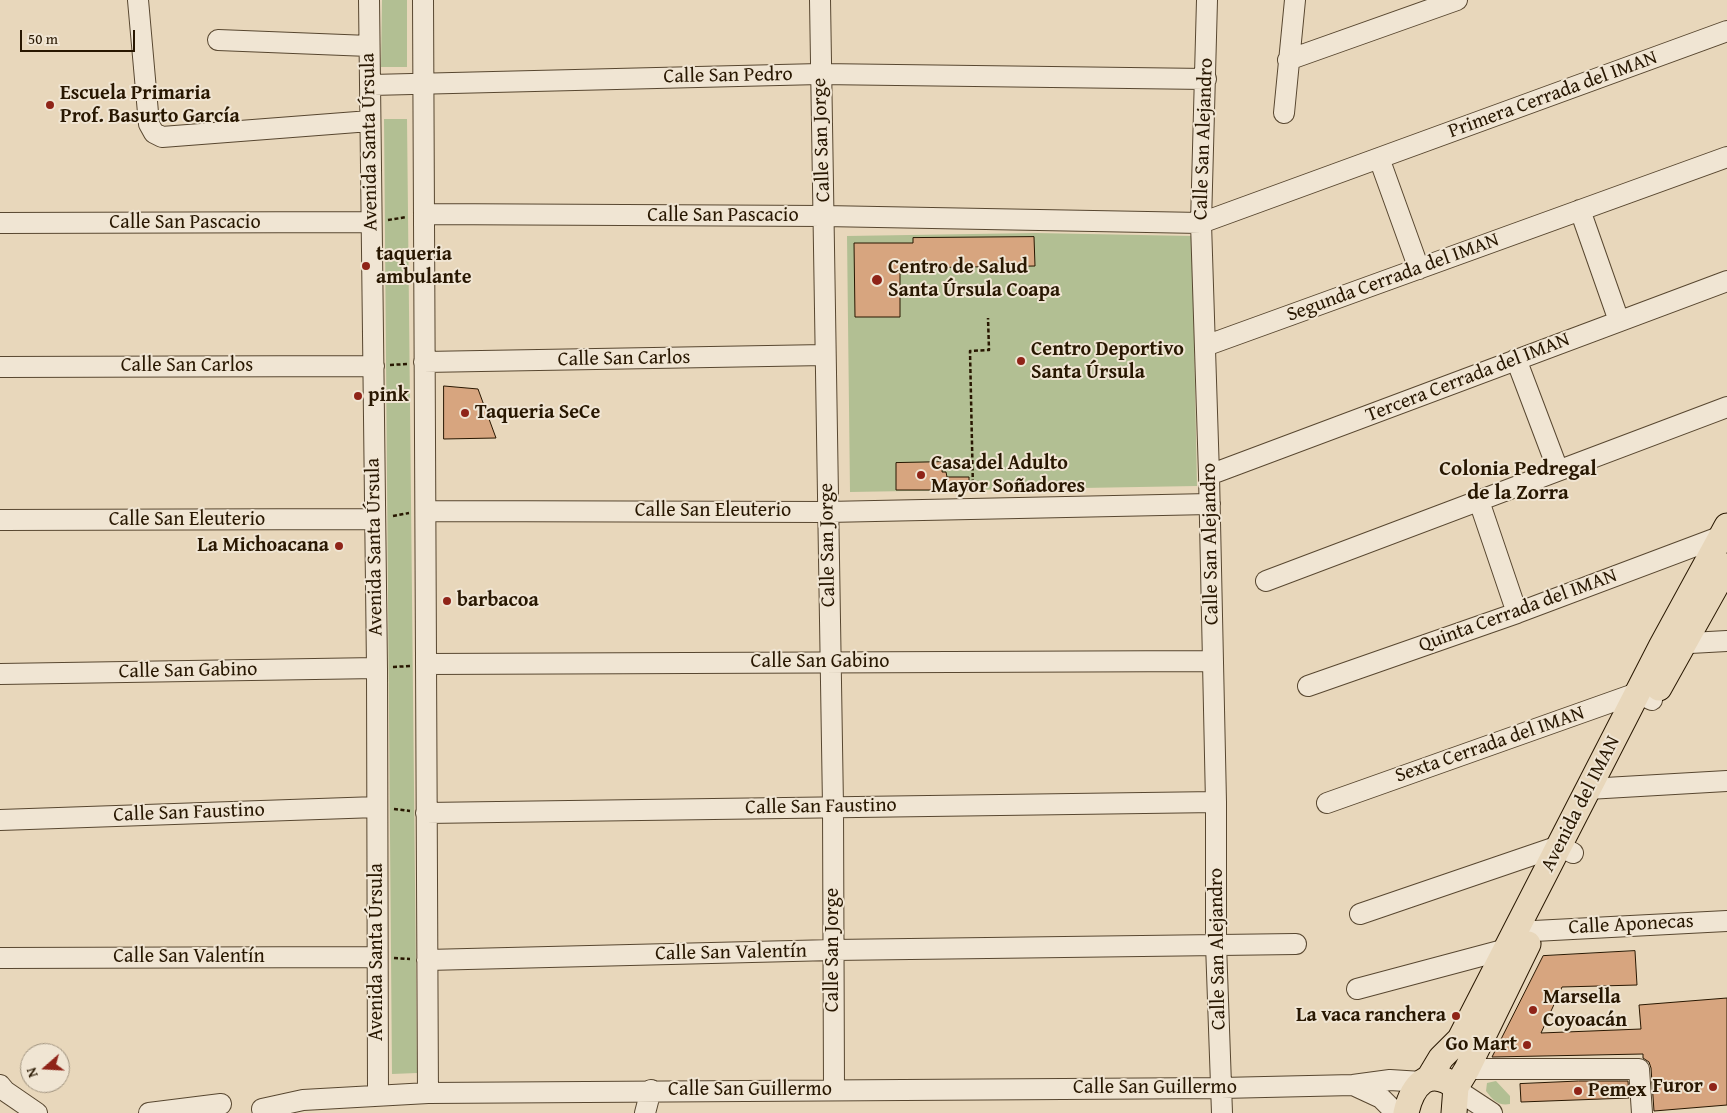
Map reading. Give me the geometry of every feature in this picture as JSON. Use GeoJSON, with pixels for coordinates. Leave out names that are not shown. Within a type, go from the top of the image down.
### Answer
{"type":"FeatureCollection","features":[{"type":"Feature","properties":{"kind":"main road","name":"Avenida del IMAN"},"geometry":{"type":"LineString","coordinates":[[1406,1113],[1414,1089],[1425,1080],[1441,1058],[1460,1039],[1507,949],[1566,849],[1673,644],[1725,532]]}},
{"type":"Feature","properties":{"kind":"main road","name":"Avenida del IMAN"},"geometry":{"type":"LineString","coordinates":[[1673,644],[1727,566]]}},
{"type":"Feature","properties":{"kind":"main road","name":"Avenida del IMAN"},"geometry":{"type":"LineString","coordinates":[[1459,1090],[1534,931],[1566,849]]}},
{"type":"Feature","properties":{"kind":"main road"},"geometry":{"type":"LineString","coordinates":[[1425,1080],[1441,1078],[1459,1090]]}},
{"type":"Feature","properties":{"kind":"street"},"geometry":{"type":"LineString","coordinates":[[138,0],[149,124],[154,133],[162,137],[370,121]]}},
{"type":"Feature","properties":{"kind":"street","name":"Avenida Santa Úrsula"},"geometry":{"type":"LineString","coordinates":[[369,0],[377,668],[378,1094]]}},
{"type":"Feature","properties":{"kind":"street"},"geometry":{"type":"LineString","coordinates":[[423,0],[428,1093]]}},
{"type":"Feature","properties":{"kind":"street","name":"Calle San Jorge"},"geometry":{"type":"LineString","coordinates":[[820,0],[833,806],[834,1090]]}},
{"type":"Feature","properties":{"kind":"street","name":"Calle San Alejandro"},"geometry":{"type":"LineString","coordinates":[[1207,0],[1201,223],[1210,504],[1216,802],[1216,944],[1222,1113]]}},
{"type":"Feature","properties":{"kind":"street"},"geometry":{"type":"LineString","coordinates":[[1284,113],[1295,0]]}},
{"type":"Feature","properties":{"kind":"street"},"geometry":{"type":"LineString","coordinates":[[1288,60],[1457,0]]}},
{"type":"Feature","properties":{"kind":"street","name":"Primera Cerrada del IMAN"},"geometry":{"type":"LineString","coordinates":[[1201,223],[1727,31]]}},
{"type":"Feature","properties":{"kind":"street"},"geometry":{"type":"LineString","coordinates":[[218,40],[370,46]]}},
{"type":"Feature","properties":{"kind":"street","name":"Calle San Pedro"},"geometry":{"type":"LineString","coordinates":[[371,85],[423,82],[820,74],[1206,79]]}},
{"type":"Feature","properties":{"kind":"street","name":"Segunda Cerrada del IMAN"},"geometry":{"type":"LineString","coordinates":[[1205,346],[1727,157]]}},
{"type":"Feature","properties":{"kind":"street"},"geometry":{"type":"LineString","coordinates":[[1379,158],[1419,269]]}},
{"type":"Feature","properties":{"kind":"street"},"geometry":{"type":"LineString","coordinates":[[1580,210],[1619,320]]}},
{"type":"Feature","properties":{"kind":"street","name":"Calle San Pascacio"},"geometry":{"type":"LineString","coordinates":[[424,214],[824,216],[1201,223]]}},
{"type":"Feature","properties":{"kind":"street","name":"Calle San Pascacio"},"geometry":{"type":"LineString","coordinates":[[0,223],[371,222]]}},
{"type":"Feature","properties":{"kind":"street","name":"Tercera Cerrada del IMAN"},"geometry":{"type":"LineString","coordinates":[[1209,476],[1727,280]]}},
{"type":"Feature","properties":{"kind":"street","name":"Calle San Carlos"},"geometry":{"type":"LineString","coordinates":[[424,362],[825,355]]}},
{"type":"Feature","properties":{"kind":"street"},"geometry":{"type":"LineString","coordinates":[[1516,359],[1558,470]]}},
{"type":"Feature","properties":{"kind":"street","name":"Calle San Carlos"},"geometry":{"type":"LineString","coordinates":[[0,367],[374,366]]}},
{"type":"Feature","properties":{"kind":"street"},"geometry":{"type":"LineString","coordinates":[[1266,581],[1727,407]]}},
{"type":"Feature","properties":{"kind":"street"},"geometry":{"type":"LineString","coordinates":[[1479,501],[1517,613]]}},
{"type":"Feature","properties":{"kind":"street","name":"Calle San Eleuterio"},"geometry":{"type":"LineString","coordinates":[[426,511],[827,512],[1210,504]]}},
{"type":"Feature","properties":{"kind":"street","name":"Calle San Eleuterio"},"geometry":{"type":"LineString","coordinates":[[0,520],[374,519]]}},
{"type":"Feature","properties":{"kind":"street","name":"Quinta Cerrada del IMAN"},"geometry":{"type":"LineString","coordinates":[[1308,686],[1517,613],[1725,532]]}},
{"type":"Feature","properties":{"kind":"street"},"geometry":{"type":"LineString","coordinates":[[1673,644],[1727,641]]}},
{"type":"Feature","properties":{"kind":"street","name":"Calle San Gabino"},"geometry":{"type":"LineString","coordinates":[[426,664],[1213,661]]}},
{"type":"Feature","properties":{"kind":"street","name":"Calle San Gabino"},"geometry":{"type":"LineString","coordinates":[[0,674],[377,668]]}},
{"type":"Feature","properties":{"kind":"street","name":"Sexta Cerrada del IMAN"},"geometry":{"type":"LineString","coordinates":[[1327,803],[1645,696]]}},
{"type":"Feature","properties":{"kind":"street"},"geometry":{"type":"LineString","coordinates":[[1597,788],[1727,781]]}},
{"type":"Feature","properties":{"kind":"street","name":"Calle San Faustino"},"geometry":{"type":"LineString","coordinates":[[426,813],[1216,802]]}},
{"type":"Feature","properties":{"kind":"street","name":"Calle San Faustino"},"geometry":{"type":"LineString","coordinates":[[0,820],[377,807]]}},
{"type":"Feature","properties":{"kind":"street"},"geometry":{"type":"LineString","coordinates":[[1360,914],[1509,863],[1566,849]]}},
{"type":"Feature","properties":{"kind":"street","name":"Calle Aponecas"},"geometry":{"type":"LineString","coordinates":[[1534,931],[1727,921]]}},
{"type":"Feature","properties":{"kind":"street"},"geometry":{"type":"LineString","coordinates":[[1357,989],[1507,949],[1534,931]]}},
{"type":"Feature","properties":{"kind":"street","name":"Calle San Valentín"},"geometry":{"type":"LineString","coordinates":[[427,960],[833,950],[1296,944]]}},
{"type":"Feature","properties":{"kind":"street","name":"Calle San Valentín"},"geometry":{"type":"LineString","coordinates":[[0,958],[377,957]]}},
{"type":"Feature","properties":{"kind":"street"},"geometry":{"type":"LineString","coordinates":[[1459,1090],[1639,1070],[1642,1113]]}},
{"type":"Feature","properties":{"kind":"street","name":"Calle San Guillermo"},"geometry":{"type":"LineString","coordinates":[[264,1112],[303,1100],[378,1094],[651,1090],[1221,1088],[1353,1085],[1390,1080],[1425,1080]]}},
{"type":"Feature","properties":{"kind":"street"},"geometry":{"type":"LineString","coordinates":[[0,1085],[5,1091],[37,1113]]}},
{"type":"Feature","properties":{"kind":"street","name":"Calle San Guillermo"},"geometry":{"type":"LineString","coordinates":[[1353,1085],[1381,1098],[1396,1113]]}},
{"type":"Feature","properties":{"kind":"street"},"geometry":{"type":"LineString","coordinates":[[645,1113],[651,1090]]}},
{"type":"Feature","properties":{"kind":"street"},"geometry":{"type":"LineString","coordinates":[[1459,1090],[1492,1113]]}},
{"type":"Feature","properties":{"kind":"street"},"geometry":{"type":"LineString","coordinates":[[149,1113],[220,1104]]}},
{"type":"Feature","properties":{"kind":"path"},"geometry":{"type":"LineString","coordinates":[[371,222],[424,214]]}},
{"type":"Feature","properties":{"kind":"path"},"geometry":{"type":"LineString","coordinates":[[973,490],[970,351],[989,350],[988,318]]}},
{"type":"Feature","properties":{"kind":"path"},"geometry":{"type":"LineString","coordinates":[[374,366],[424,362]]}},
{"type":"Feature","properties":{"kind":"path"},"geometry":{"type":"LineString","coordinates":[[942,467],[972,466]]}},
{"type":"Feature","properties":{"kind":"path"},"geometry":{"type":"LineString","coordinates":[[374,519],[426,511]]}},
{"type":"Feature","properties":{"kind":"path"},"geometry":{"type":"LineString","coordinates":[[377,668],[426,664]]}},
{"type":"Feature","properties":{"kind":"path"},"geometry":{"type":"LineString","coordinates":[[377,807],[426,813]]}},
{"type":"Feature","properties":{"kind":"path"},"geometry":{"type":"LineString","coordinates":[[377,957],[427,960]]}},
{"type":"Feature","properties":{"kind":"green space"},"geometry":{"type":"Polygon","coordinates":[[[382,0],[407,0],[407,67],[381,67],[382,0]]]}},
{"type":"Feature","properties":{"kind":"green space"},"geometry":{"type":"Polygon","coordinates":[[[384,119],[407,119],[417,1073],[392,1074],[384,119]]]}},
{"type":"Feature","properties":{"kind":"green space","name":"Centro Deportivo Santa Úrsula"},"geometry":{"type":"Polygon","coordinates":[[[1036,233],[1192,236],[1197,486],[850,492],[847,236],[1036,233]]]}},
{"type":"Feature","properties":{"kind":"green space"},"geometry":{"type":"Polygon","coordinates":[[[1496,1081],[1510,1096],[1510,1104],[1496,1102],[1486,1091],[1487,1083],[1496,1081]]]}},
{"type":"Feature","properties":{"kind":"building"},"geometry":{"type":"Polygon","coordinates":[[[1034,237],[1035,266],[900,268],[900,317],[855,317],[854,243],[913,243],[913,238],[1034,237]]]}},
{"type":"Feature","properties":{"kind":"building","name":"Taqueria SeCe"},"geometry":{"type":"Polygon","coordinates":[[[444,386],[478,389],[496,438],[444,439],[444,386]]]}},
{"type":"Feature","properties":{"kind":"building","name":"Casa del Adulto Mayor Soñadores"},"geometry":{"type":"Polygon","coordinates":[[[943,462],[942,472],[946,472],[947,477],[969,477],[969,490],[896,490],[896,463],[943,462]]]}},
{"type":"Feature","properties":{"kind":"building"},"geometry":{"type":"Polygon","coordinates":[[[1635,951],[1637,985],[1562,987],[1541,1033],[1641,1029],[1639,1005],[1727,998],[1727,1105],[1654,1111],[1651,1068],[1649,1062],[1643,1058],[1643,1054],[1492,1057],[1543,956],[1635,951]]]}},
{"type":"Feature","properties":{"kind":"building","name":"Pemex"},"geometry":{"type":"Polygon","coordinates":[[[1628,1081],[1629,1098],[1521,1102],[1520,1084],[1628,1081]]]}},
{"type":"Feature","properties":{"kind":"place","name":"Escuela Primaria Prof. Basurto García"},"geometry":{"type":"Point","coordinates":[50,105]}},
{"type":"Feature","properties":{"kind":"place","name":"taqueria ambulante"},"geometry":{"type":"Point","coordinates":[366,266]}},
{"type":"Feature","properties":{"kind":"place","name":"Centro de Salud Santa Úrsula Coapa"},"geometry":{"type":"Point","coordinates":[877,280]}},
{"type":"Feature","properties":{"kind":"place","name":"Centro Deportivo Santa Úrsula"},"geometry":{"type":"Point","coordinates":[1021,361]}},
{"type":"Feature","properties":{"kind":"place","name":"pink"},"geometry":{"type":"Point","coordinates":[358,396]}},
{"type":"Feature","properties":{"kind":"place","name":"Taqueria SeCe"},"geometry":{"type":"Point","coordinates":[465,413]}},
{"type":"Feature","properties":{"kind":"place","name":"Casa del Adulto Mayor Soñadores"},"geometry":{"type":"Point","coordinates":[921,475]}},
{"type":"Feature","properties":{"kind":"place","name":"La Michoacana"},"geometry":{"type":"Point","coordinates":[339,546]}},
{"type":"Feature","properties":{"kind":"place","name":"barbacoa"},"geometry":{"type":"Point","coordinates":[447,601]}},
{"type":"Feature","properties":{"kind":"place","name":"Marsella Coyoacán"},"geometry":{"type":"Point","coordinates":[1533,1010]}},
{"type":"Feature","properties":{"kind":"place","name":"La vaca ranchera"},"geometry":{"type":"Point","coordinates":[1456,1016]}},
{"type":"Feature","properties":{"kind":"place","name":"Go Mart"},"geometry":{"type":"Point","coordinates":[1527,1045]}},
{"type":"Feature","properties":{"kind":"place","name":"Furor"},"geometry":{"type":"Point","coordinates":[1713,1087]}},
{"type":"Feature","properties":{"kind":"place","name":"Pemex"},"geometry":{"type":"Point","coordinates":[1578,1091]}},
{"type":"Feature","properties":{"kind":"district","name":"Colonia Pedregal de la Zorra"},"geometry":{"type":"Point","coordinates":[1518,482]}}]}
